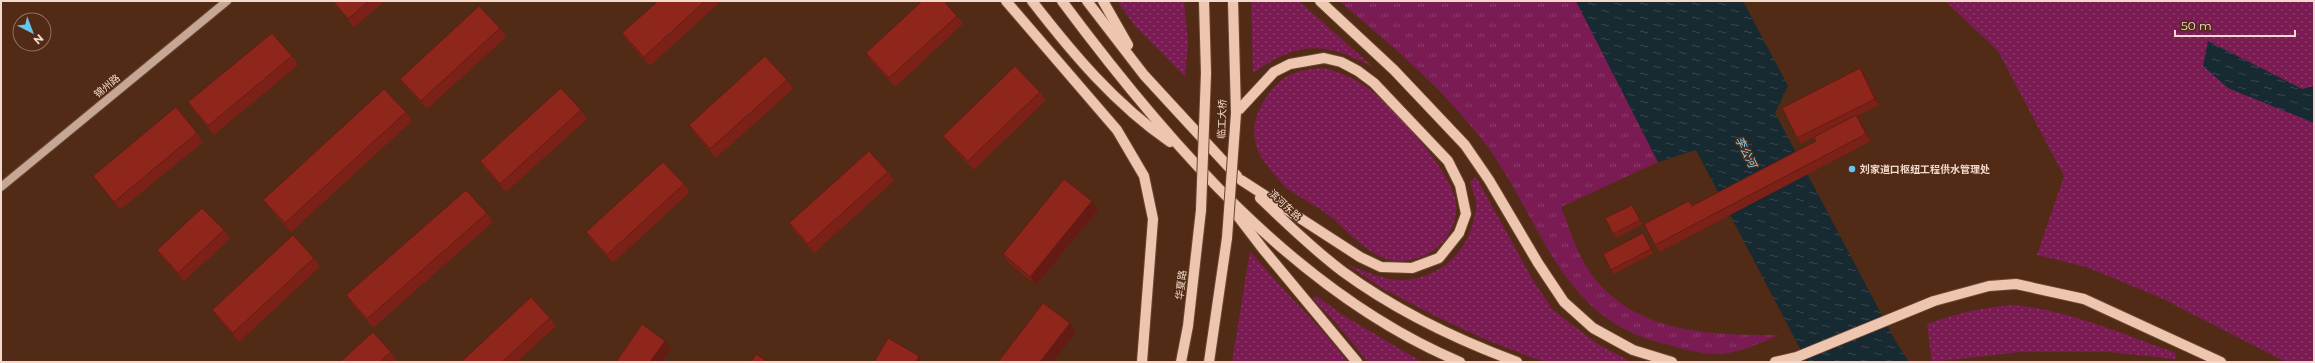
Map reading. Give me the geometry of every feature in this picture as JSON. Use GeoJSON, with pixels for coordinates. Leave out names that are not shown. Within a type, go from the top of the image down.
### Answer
{"type":"FeatureCollection","features":[{"type":"Feature","properties":{"kind":"main road"},"geometry":{"type":"LineString","coordinates":[[1006,1],[1118,130],[1144,176],[1153,219],[1142,362]]}},
{"type":"Feature","properties":{"kind":"main road"},"geometry":{"type":"LineString","coordinates":[[1032,1],[1067,46],[1110,94],[1149,127],[1182,151]]}},
{"type":"Feature","properties":{"kind":"main road"},"geometry":{"type":"LineString","coordinates":[[1062,1],[1130,90],[1182,151],[1260,228],[1311,272],[1369,313],[1440,353],[1460,362]]}},
{"type":"Feature","properties":{"kind":"main road","name":"滨河东路"},"geometry":{"type":"LineString","coordinates":[[1087,1],[1144,75],[1193,131],[1288,225],[1342,270],[1407,313],[1466,343],[1517,362]]}},
{"type":"Feature","properties":{"kind":"main road"},"geometry":{"type":"LineString","coordinates":[[1103,1],[1144,75]]}},
{"type":"Feature","properties":{"kind":"main road","name":"临工大桥"},"geometry":{"type":"LineString","coordinates":[[1202,210],[1206,73],[1204,1]]}},
{"type":"Feature","properties":{"kind":"main road","name":"临工大桥"},"geometry":{"type":"LineString","coordinates":[[1209,362],[1227,238],[1236,113],[1233,1]]}},
{"type":"Feature","properties":{"kind":"main road"},"geometry":{"type":"LineString","coordinates":[[1320,1],[1394,70],[1465,145],[1489,180],[1538,263],[1564,302],[1593,328],[1633,350],[1672,362]]}},
{"type":"Feature","properties":{"kind":"main road"},"geometry":{"type":"LineString","coordinates":[[1236,113],[1274,72],[1290,64],[1324,58],[1341,62],[1358,71],[1374,83],[1448,161],[1460,185],[1466,214],[1459,233],[1439,258],[1412,268],[1381,267],[1360,257],[1241,180]]}},
{"type":"Feature","properties":{"kind":"main road"},"geometry":{"type":"LineString","coordinates":[[1212,182],[1262,249],[1357,362]]}},
{"type":"Feature","properties":{"kind":"main road","name":"华夏路"},"geometry":{"type":"LineString","coordinates":[[1181,362],[1188,326],[1202,210]]}},
{"type":"Feature","properties":{"kind":"main road"},"geometry":{"type":"LineString","coordinates":[[1775,362],[1797,357],[1934,301],[1989,286],[2016,284],[2084,299],[2221,362]]}},
{"type":"Feature","properties":{"kind":"street","name":"锦州路"},"geometry":{"type":"LineString","coordinates":[[1,187],[227,1]]}},
{"type":"Feature","properties":{"kind":"green space"},"geometry":{"type":"Polygon","coordinates":[[[1117,1],[1184,1],[1188,43],[1185,77],[1135,26],[1117,1]]]}},
{"type":"Feature","properties":{"kind":"green space"},"geometry":{"type":"Polygon","coordinates":[[[1251,1],[1299,1],[1373,67],[1340,52],[1312,48],[1298,50],[1284,55],[1269,62],[1253,73],[1251,1]]]}},
{"type":"Feature","properties":{"kind":"green space"},"geometry":{"type":"Polygon","coordinates":[[[1339,1],[1576,1],[1658,162],[1561,207],[1575,244],[1586,266],[1604,288],[1624,305],[1647,318],[1672,326],[1698,331],[1725,334],[1779,335],[1735,352],[1719,354],[1705,353],[1671,346],[1628,331],[1598,312],[1574,288],[1554,260],[1501,167],[1465,118],[1413,66],[1339,1]]]}},
{"type":"Feature","properties":{"kind":"green space"},"geometry":{"type":"Polygon","coordinates":[[[1945,1],[2314,1],[2314,362],[2286,362],[2159,297],[2086,267],[2037,255],[2064,176],[1998,51],[1945,1]]]}},
{"type":"Feature","properties":{"kind":"green space"},"geometry":{"type":"Polygon","coordinates":[[[1324,68],[1355,80],[1376,95],[1417,138],[1430,154],[1450,185],[1455,198],[1456,216],[1452,228],[1446,238],[1428,254],[1411,260],[1399,261],[1389,260],[1379,256],[1360,244],[1327,214],[1287,188],[1266,165],[1260,155],[1256,146],[1254,127],[1256,117],[1267,96],[1279,82],[1291,74],[1306,70],[1324,68]]]}},
{"type":"Feature","properties":{"kind":"green space"},"geometry":{"type":"Polygon","coordinates":[[[1476,177],[1534,282],[1553,310],[1599,345],[1632,362],[1547,362],[1530,357],[1482,338],[1435,316],[1380,287],[1348,265],[1375,275],[1397,280],[1417,278],[1440,268],[1450,261],[1458,252],[1471,230],[1476,205],[1470,182],[1476,177]]]}},
{"type":"Feature","properties":{"kind":"green space"},"geometry":{"type":"Polygon","coordinates":[[[1250,251],[1324,334],[1348,362],[1232,362],[1250,251]]]}},
{"type":"Feature","properties":{"kind":"green space"},"geometry":{"type":"Polygon","coordinates":[[[1317,296],[1341,314],[1422,362],[1368,362],[1334,321],[1313,299],[1317,296]]]}},
{"type":"Feature","properties":{"kind":"green space"},"geometry":{"type":"Polygon","coordinates":[[[2013,305],[2055,312],[2096,324],[2176,353],[2175,359],[2110,352],[2021,352],[1932,362],[1927,324],[1948,317],[1991,307],[2013,305]]]}},
{"type":"Feature","properties":{"kind":"water","name":"李公河"},"geometry":{"type":"Polygon","coordinates":[[[1576,1],[1743,1],[1788,86],[1775,113],[1895,340],[1909,362],[1807,362],[1696,150],[1658,162],[1576,1]]]}},
{"type":"Feature","properties":{"kind":"water"},"geometry":{"type":"Polygon","coordinates":[[[2208,41],[2302,89],[2314,86],[2314,123],[2228,88],[2203,66],[2208,41]]]}},
{"type":"Feature","properties":{"kind":"building"},"geometry":{"type":"Polygon","coordinates":[[[333,1],[369,1],[348,19],[333,1]]]}},
{"type":"Feature","properties":{"kind":"building"},"geometry":{"type":"Polygon","coordinates":[[[658,1],[705,1],[644,57],[622,33],[658,1]]]}},
{"type":"Feature","properties":{"kind":"building"},"geometry":{"type":"Polygon","coordinates":[[[922,1],[944,1],[957,16],[889,78],[866,53],[922,1]]]}},
{"type":"Feature","properties":{"kind":"building"},"geometry":{"type":"Polygon","coordinates":[[[479,6],[500,28],[421,101],[400,79],[479,6]]]}},
{"type":"Feature","properties":{"kind":"building"},"geometry":{"type":"Polygon","coordinates":[[[272,33],[292,56],[208,126],[188,102],[272,33]]]}},
{"type":"Feature","properties":{"kind":"building"},"geometry":{"type":"Polygon","coordinates":[[[765,56],[787,80],[710,149],[689,125],[765,56]]]}},
{"type":"Feature","properties":{"kind":"building"},"geometry":{"type":"Polygon","coordinates":[[[1015,66],[1040,92],[968,161],[943,136],[1015,66]]]}},
{"type":"Feature","properties":{"kind":"building"},"geometry":{"type":"Polygon","coordinates":[[[1860,68],[1875,99],[1797,138],[1782,108],[1860,68]]]}},
{"type":"Feature","properties":{"kind":"building"},"geometry":{"type":"Polygon","coordinates":[[[561,88],[581,110],[500,184],[480,161],[561,88]]]}},
{"type":"Feature","properties":{"kind":"building"},"geometry":{"type":"Polygon","coordinates":[[[384,89],[406,112],[285,223],[263,200],[384,89]]]}},
{"type":"Feature","properties":{"kind":"building"},"geometry":{"type":"Polygon","coordinates":[[[176,107],[197,133],[114,202],[93,176],[176,107]]]}},
{"type":"Feature","properties":{"kind":"building"},"geometry":{"type":"Polygon","coordinates":[[[1856,115],[1866,134],[1655,245],[1644,224],[1689,201],[1692,206],[1816,141],[1814,137],[1856,115]]]}},
{"type":"Feature","properties":{"kind":"building"},"geometry":{"type":"Polygon","coordinates":[[[869,151],[888,172],[808,244],[789,223],[869,151]]]}},
{"type":"Feature","properties":{"kind":"building"},"geometry":{"type":"Polygon","coordinates":[[[663,162],[684,184],[607,255],[586,232],[663,162]]]}},
{"type":"Feature","properties":{"kind":"building"},"geometry":{"type":"Polygon","coordinates":[[[1064,179],[1092,201],[1030,277],[1003,254],[1064,179]]]}},
{"type":"Feature","properties":{"kind":"building"},"geometry":{"type":"Polygon","coordinates":[[[466,190],[487,213],[367,319],[346,295],[466,190]]]}},
{"type":"Feature","properties":{"kind":"building"},"geometry":{"type":"Polygon","coordinates":[[[1632,205],[1640,220],[1613,234],[1605,218],[1632,205]]]}},
{"type":"Feature","properties":{"kind":"building"},"geometry":{"type":"Polygon","coordinates":[[[202,208],[224,230],[178,273],[157,250],[202,208]]]}},
{"type":"Feature","properties":{"kind":"building"},"geometry":{"type":"Polygon","coordinates":[[[1643,233],[1651,249],[1611,270],[1603,254],[1643,233]]]}},
{"type":"Feature","properties":{"kind":"building"},"geometry":{"type":"Polygon","coordinates":[[[293,235],[314,258],[233,333],[212,310],[293,235]]]}},
{"type":"Feature","properties":{"kind":"building"},"geometry":{"type":"Polygon","coordinates":[[[531,297],[550,318],[502,362],[461,362],[531,297]]]}},
{"type":"Feature","properties":{"kind":"building"},"geometry":{"type":"Polygon","coordinates":[[[1043,303],[1070,323],[1040,362],[998,362],[1043,303]]]}},
{"type":"Feature","properties":{"kind":"building"},"geometry":{"type":"Polygon","coordinates":[[[642,324],[665,341],[650,362],[616,362],[642,324]]]}},
{"type":"Feature","properties":{"kind":"building"},"geometry":{"type":"Polygon","coordinates":[[[373,332],[391,352],[380,362],[340,362],[373,332]]]}},
{"type":"Feature","properties":{"kind":"building"},"geometry":{"type":"Polygon","coordinates":[[[888,338],[919,356],[916,362],[874,362],[888,338]]]}},
{"type":"Feature","properties":{"kind":"building"},"geometry":{"type":"Polygon","coordinates":[[[756,354],[768,362],[751,362],[756,354]]]}},
{"type":"Feature","properties":{"kind":"place","name":"刘家道口枢纽工程供水管理处"},"geometry":{"type":"Point","coordinates":[1852,169]}}]}
